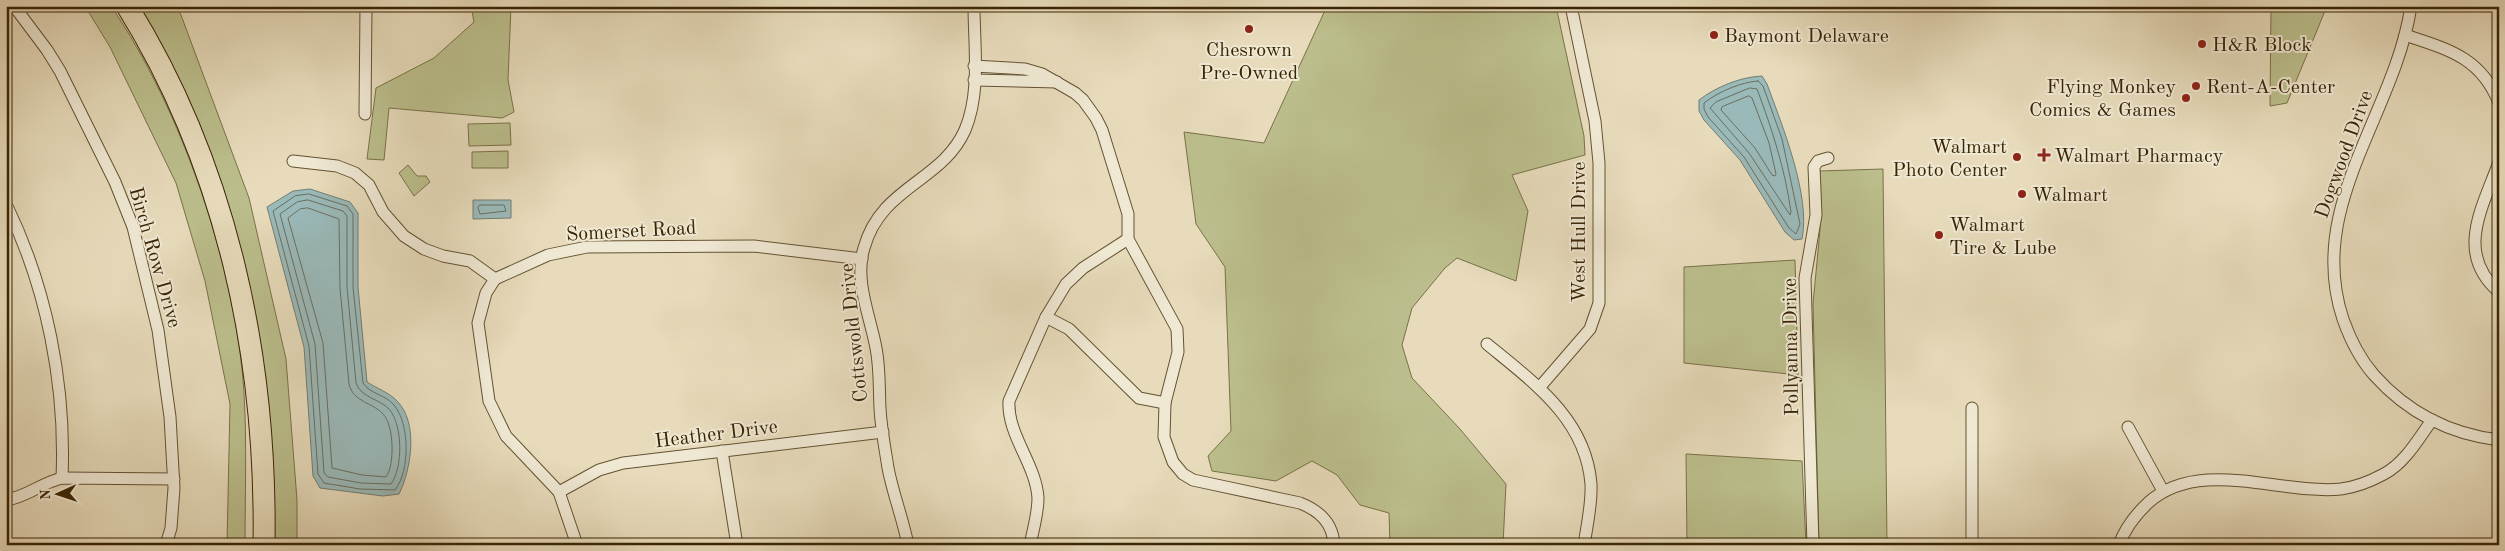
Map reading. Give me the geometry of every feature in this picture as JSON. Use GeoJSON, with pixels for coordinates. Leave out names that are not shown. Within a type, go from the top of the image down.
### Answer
{"type":"FeatureCollection","features":[{"type":"Feature","properties":{"kind":"highway"},"geometry":{"type":"LineString","coordinates":[[127,6],[184,118],[205,171],[238,279],[253,352],[260,413],[264,545]]}},
{"type":"Feature","properties":{"kind":"street","name":"Birch Row Drive"},"geometry":{"type":"LineString","coordinates":[[14,6],[47,50],[60,71],[126,207],[140,254],[158,330],[170,417],[174,479],[173,513],[166,545]]}},
{"type":"Feature","properties":{"kind":"street"},"geometry":{"type":"LineString","coordinates":[[364,114],[366,6]]}},
{"type":"Feature","properties":{"kind":"street","name":"Cottswold Drive"},"geometry":{"type":"LineString","coordinates":[[908,545],[888,469],[883,432],[879,369],[864,295],[862,259],[864,248],[883,211],[904,190],[934,170],[957,144],[969,118],[974,80],[974,6]]}},
{"type":"Feature","properties":{"kind":"street","name":"West Hull Drive"},"geometry":{"type":"LineString","coordinates":[[1539,388],[1590,329],[1599,303],[1599,163],[1595,121],[1571,6]]}},
{"type":"Feature","properties":{"kind":"street","name":"Dogwood Drive"},"geometry":{"type":"LineString","coordinates":[[2411,6],[2399,57],[2341,206],[2334,236],[2333,276],[2346,326],[2365,363],[2397,398],[2432,420],[2468,435],[2499,440]]}},
{"type":"Feature","properties":{"kind":"street"},"geometry":{"type":"LineString","coordinates":[[2405,35],[2447,49],[2468,61],[2490,85],[2499,102]]}},
{"type":"Feature","properties":{"kind":"street"},"geometry":{"type":"LineString","coordinates":[[974,66],[1034,71],[1057,82],[1083,100],[1102,130],[1128,214],[1128,239],[1177,329],[1178,352],[1165,402],[1164,427],[1166,447],[1173,462],[1183,474],[1193,480],[1300,503],[1314,508],[1330,526],[1334,545]]}},
{"type":"Feature","properties":{"kind":"street"},"geometry":{"type":"LineString","coordinates":[[974,80],[1057,82]]}},
{"type":"Feature","properties":{"kind":"street","name":"Pollyanna Drive"},"geometry":{"type":"LineString","coordinates":[[1813,545],[1805,278],[1816,215],[1814,167],[1818,161],[1828,158]]}},
{"type":"Feature","properties":{"kind":"street"},"geometry":{"type":"LineString","coordinates":[[293,161],[337,166],[356,173],[369,185],[383,212],[404,236],[424,249],[443,256],[470,261],[495,279],[486,293],[478,323],[489,401],[506,436],[558,492],[577,545]]}},
{"type":"Feature","properties":{"kind":"street"},"geometry":{"type":"LineString","coordinates":[[2499,162],[2478,216],[2474,235],[2480,266],[2486,277],[2499,292]]}},
{"type":"Feature","properties":{"kind":"street"},"geometry":{"type":"LineString","coordinates":[[6,204],[30,260],[52,348],[64,440],[62,478]]}},
{"type":"Feature","properties":{"kind":"street"},"geometry":{"type":"LineString","coordinates":[[1030,545],[1038,498],[1031,469],[1008,408],[1011,395],[1054,302],[1075,276],[1128,239]]}},
{"type":"Feature","properties":{"kind":"street","name":"Somerset Road"},"geometry":{"type":"LineString","coordinates":[[495,279],[548,255],[587,247],[754,246],[862,259]]}},
{"type":"Feature","properties":{"kind":"street"},"geometry":{"type":"LineString","coordinates":[[1046,317],[1070,329],[1139,398],[1165,402]]}},
{"type":"Feature","properties":{"kind":"street"},"geometry":{"type":"LineString","coordinates":[[1487,344],[1539,388],[1577,432],[1586,458],[1591,495],[1584,545]]}},
{"type":"Feature","properties":{"kind":"street"},"geometry":{"type":"LineString","coordinates":[[1972,408],[1972,545]]}},
{"type":"Feature","properties":{"kind":"street"},"geometry":{"type":"LineString","coordinates":[[2119,545],[2130,523],[2140,510],[2163,491],[2186,482],[2207,479],[2325,489],[2355,486],[2388,471],[2408,454],[2432,420]]}},
{"type":"Feature","properties":{"kind":"street"},"geometry":{"type":"LineString","coordinates":[[2128,427],[2163,491]]}},
{"type":"Feature","properties":{"kind":"street","name":"Heather Drive"},"geometry":{"type":"LineString","coordinates":[[558,492],[612,466],[883,432]]}},
{"type":"Feature","properties":{"kind":"street"},"geometry":{"type":"LineString","coordinates":[[722,451],[737,545]]}},
{"type":"Feature","properties":{"kind":"street"},"geometry":{"type":"LineString","coordinates":[[6,500],[22,497],[44,482],[62,478],[174,479]]}},
{"type":"Feature","properties":{"kind":"green space"},"geometry":{"type":"Polygon","coordinates":[[[85,6],[111,6],[137,47],[161,93],[182,141],[217,243],[230,294],[239,345],[244,393],[246,450],[245,545],[227,545],[230,404],[205,281],[176,183],[110,47],[85,6]]]}},
{"type":"Feature","properties":{"kind":"green space"},"geometry":{"type":"Polygon","coordinates":[[[137,6],[176,6],[249,198],[286,359],[297,500],[297,545],[271,545],[262,359],[137,6]]]}},
{"type":"Feature","properties":{"kind":"green space"},"geometry":{"type":"Polygon","coordinates":[[[471,6],[511,6],[508,80],[514,112],[502,118],[389,108],[384,160],[367,159],[376,88],[434,58],[474,22],[471,6]]]}},
{"type":"Feature","properties":{"kind":"green space"},"geometry":{"type":"Polygon","coordinates":[[[1327,6],[1556,6],[1584,136],[1585,155],[1512,175],[1528,211],[1516,281],[1457,258],[1445,268],[1412,308],[1402,345],[1412,378],[1460,429],[1506,484],[1503,545],[1390,545],[1389,513],[1360,505],[1337,475],[1312,461],[1276,481],[1212,471],[1208,456],[1231,431],[1225,267],[1196,224],[1184,132],[1264,143],[1327,6]]]}},
{"type":"Feature","properties":{"kind":"green space"},"geometry":{"type":"Polygon","coordinates":[[[2327,6],[2287,103],[2270,106],[2271,7],[2327,6]]]}},
{"type":"Feature","properties":{"kind":"green space"},"geometry":{"type":"Polygon","coordinates":[[[510,123],[511,145],[469,146],[468,124],[510,123]]]}},
{"type":"Feature","properties":{"kind":"green space"},"geometry":{"type":"Polygon","coordinates":[[[508,151],[508,168],[472,168],[472,152],[508,151]]]}},
{"type":"Feature","properties":{"kind":"green space"},"geometry":{"type":"Polygon","coordinates":[[[408,165],[417,176],[426,176],[430,182],[414,196],[399,173],[408,165]]]}},
{"type":"Feature","properties":{"kind":"green space"},"geometry":{"type":"Polygon","coordinates":[[[1883,169],[1887,545],[1819,545],[1813,304],[1820,230],[1819,171],[1883,169]]]}},
{"type":"Feature","properties":{"kind":"green space"},"geometry":{"type":"Polygon","coordinates":[[[1795,260],[1798,375],[1684,363],[1684,267],[1795,260]]]}},
{"type":"Feature","properties":{"kind":"green space"},"geometry":{"type":"Polygon","coordinates":[[[1686,454],[1802,461],[1806,545],[1687,545],[1686,454]]]}},
{"type":"Feature","properties":{"kind":"water"},"geometry":{"type":"Polygon","coordinates":[[[1762,76],[1767,84],[1794,161],[1802,202],[1804,222],[1802,239],[1794,240],[1785,232],[1740,160],[1704,120],[1699,111],[1699,100],[1713,91],[1737,81],[1762,76]]]}},
{"type":"Feature","properties":{"kind":"water"},"geometry":{"type":"Polygon","coordinates":[[[310,189],[350,202],[358,213],[358,287],[367,382],[397,401],[404,410],[410,434],[411,447],[407,472],[399,494],[383,496],[320,488],[313,476],[304,347],[267,207],[293,191],[310,189]]]}},
{"type":"Feature","properties":{"kind":"water"},"geometry":{"type":"Polygon","coordinates":[[[473,200],[511,200],[511,218],[473,219],[473,200]]]}},
{"type":"Feature","properties":{"kind":"place","name":"Chesrown Pre-Owned"},"geometry":{"type":"Point","coordinates":[1249,29]}},
{"type":"Feature","properties":{"kind":"place","name":"Baymont Delaware"},"geometry":{"type":"Point","coordinates":[1714,35]}},
{"type":"Feature","properties":{"kind":"place","name":"H&R Block"},"geometry":{"type":"Point","coordinates":[2202,44]}},
{"type":"Feature","properties":{"kind":"place","name":"Rent-A-Center"},"geometry":{"type":"Point","coordinates":[2196,86]}},
{"type":"Feature","properties":{"kind":"place","name":"Flying Monkey Comics & Games"},"geometry":{"type":"Point","coordinates":[2186,98]}},
{"type":"Feature","properties":{"kind":"place","name":"Walmart Pharmacy"},"geometry":{"type":"Point","coordinates":[2044,155]}},
{"type":"Feature","properties":{"kind":"place","name":"Walmart Photo Center"},"geometry":{"type":"Point","coordinates":[2017,157]}},
{"type":"Feature","properties":{"kind":"place","name":"Walmart"},"geometry":{"type":"Point","coordinates":[2022,194]}},
{"type":"Feature","properties":{"kind":"place","name":"Walmart Tire & Lube"},"geometry":{"type":"Point","coordinates":[1939,235]}}]}
